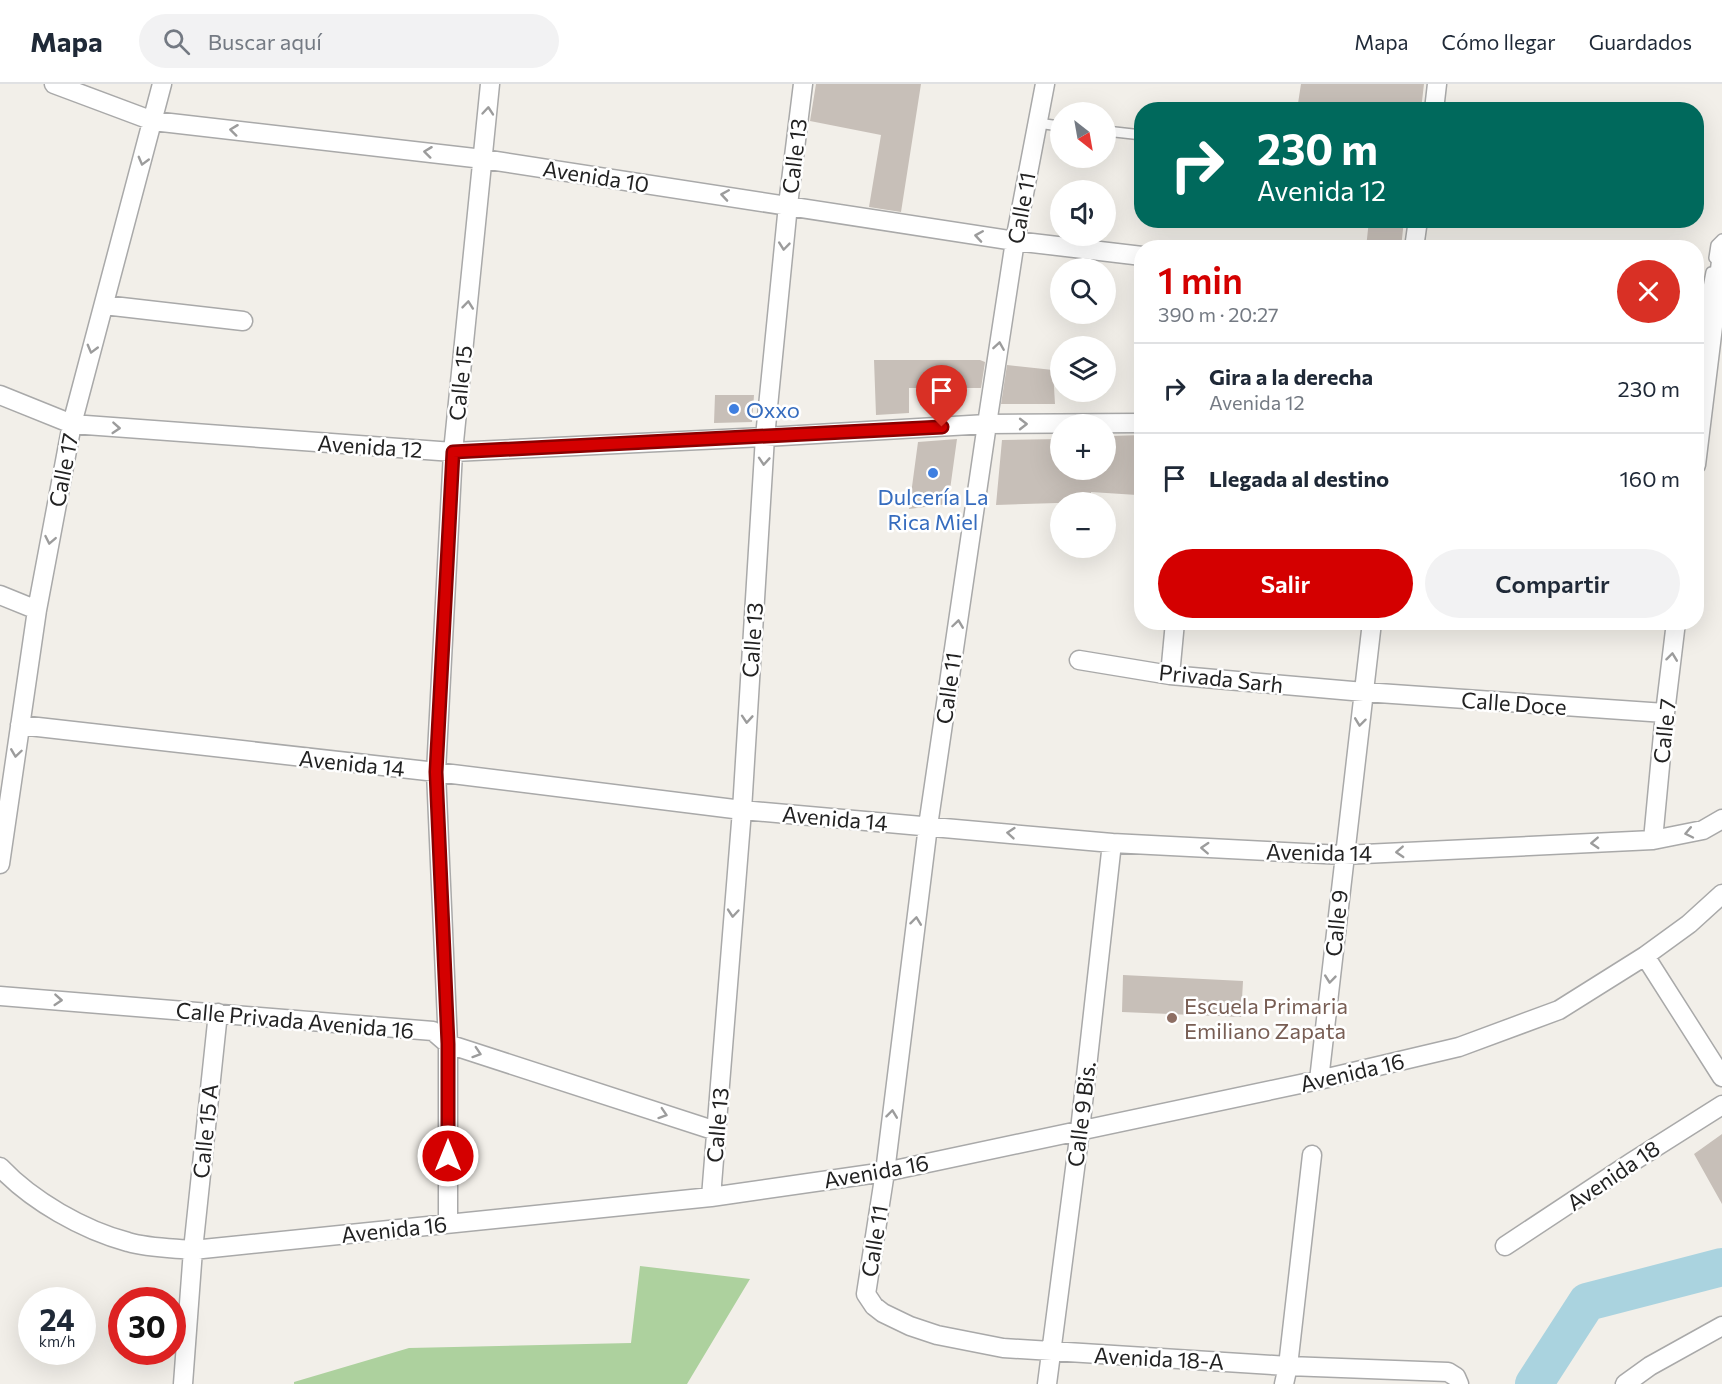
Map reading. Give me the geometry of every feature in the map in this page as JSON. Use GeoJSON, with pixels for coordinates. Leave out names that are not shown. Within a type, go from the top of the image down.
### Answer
{"type":"FeatureCollection","features":[{"type":"Feature","properties":{"kind":"street","name":"Avenida 10"},"geometry":{"type":"LineString","coordinates":[[54,84],[153,121],[483,159],[1015,242],[1134,255]]}},
{"type":"Feature","properties":{"kind":"street","name":"Calle 17"},"geometry":{"type":"LineString","coordinates":[[0,864],[37,610],[72,424],[162,84]]}},
{"type":"Feature","properties":{"kind":"street","name":"Calle 15"},"geometry":{"type":"LineString","coordinates":[[448,1223],[448,1044],[436,772],[453,452],[490,84]]}},
{"type":"Feature","properties":{"kind":"street","name":"Calle 13"},"geometry":{"type":"LineString","coordinates":[[711,1197],[742,810],[765,437],[803,84]]}},
{"type":"Feature","properties":{"kind":"street","name":"Calle 11"},"geometry":{"type":"LineString","coordinates":[[866,1294],[885,1172],[928,826],[987,424],[1015,242],[1045,84]]}},
{"type":"Feature","properties":{"kind":"street"},"geometry":{"type":"LineString","coordinates":[[1435,102],[1437,84]]}},
{"type":"Feature","properties":{"kind":"street"},"geometry":{"type":"LineString","coordinates":[[1704,386],[1722,253]]}},
{"type":"Feature","properties":{"kind":"street"},"geometry":{"type":"LineString","coordinates":[[104,305],[243,321]]}},
{"type":"Feature","properties":{"kind":"street","name":"Avenida 12"},"geometry":{"type":"LineString","coordinates":[[0,395],[72,424],[453,452],[987,424],[1134,423]]}},
{"type":"Feature","properties":{"kind":"street"},"geometry":{"type":"LineString","coordinates":[[0,595],[37,610]]}},
{"type":"Feature","properties":{"kind":"street"},"geometry":{"type":"LineString","coordinates":[[1170,675],[1174,630]]}},
{"type":"Feature","properties":{"kind":"street","name":"Calle 9"},"geometry":{"type":"LineString","coordinates":[[1318,1080],[1371,630]]}},
{"type":"Feature","properties":{"kind":"street","name":"Calle 7"},"geometry":{"type":"LineString","coordinates":[[1653,840],[1675,630]]}},
{"type":"Feature","properties":{"kind":"street","name":"Privada Sarh"},"geometry":{"type":"LineString","coordinates":[[1079,660],[1170,675],[1364,692]]}},
{"type":"Feature","properties":{"kind":"street","name":"Calle Doce"},"geometry":{"type":"LineString","coordinates":[[1364,692],[1665,713]]}},
{"type":"Feature","properties":{"kind":"street","name":"Avenida 14"},"geometry":{"type":"LineString","coordinates":[[20,725],[436,772],[742,810],[1112,843],[1343,855],[1653,840],[1703,830],[1722,819]]}},
{"type":"Feature","properties":{"kind":"street","name":"Calle 9 Bis."},"geometry":{"type":"LineString","coordinates":[[1047,1384],[1080,1130],[1112,843]]}},
{"type":"Feature","properties":{"kind":"street","name":"Avenida 16"},"geometry":{"type":"LineString","coordinates":[[0,1167],[54,1210],[96,1230],[129,1243],[193,1250],[711,1197],[885,1172],[1318,1080],[1459,1047],[1559,1010],[1645,956],[1689,924],[1722,894]]}},
{"type":"Feature","properties":{"kind":"street"},"geometry":{"type":"LineString","coordinates":[[1645,956],[1722,1077]]}},
{"type":"Feature","properties":{"kind":"street","name":"Calle Privada Avenida 16"},"geometry":{"type":"LineString","coordinates":[[0,996],[432,1031],[448,1044],[716,1131]]}},
{"type":"Feature","properties":{"kind":"street","name":"Calle 15 A"},"geometry":{"type":"LineString","coordinates":[[183,1384],[193,1250],[218,1013]]}},
{"type":"Feature","properties":{"kind":"street","name":"Avenida 18"},"geometry":{"type":"LineString","coordinates":[[1505,1246],[1722,1106]]}},
{"type":"Feature","properties":{"kind":"street"},"geometry":{"type":"LineString","coordinates":[[1284,1384],[1312,1155]]}},
{"type":"Feature","properties":{"kind":"street","name":"Avenida 18-A"},"geometry":{"type":"LineString","coordinates":[[866,1294],[874,1306],[883,1313],[910,1326],[937,1335],[1003,1348],[1288,1366],[1448,1372],[1456,1377],[1459,1384]]}},
{"type":"Feature","properties":{"kind":"street"},"geometry":{"type":"LineString","coordinates":[[1625,1384],[1650,1366],[1722,1326]]}},
{"type":"Feature","properties":{"kind":"lane"},"geometry":{"type":"LineString","coordinates":[[1037,123],[1050,125]]}},
{"type":"Feature","properties":{"kind":"lane"},"geometry":{"type":"LineString","coordinates":[[1116,131],[1134,134]]}},
{"type":"Feature","properties":{"kind":"lane"},"geometry":{"type":"LineString","coordinates":[[1704,309],[1716,245],[1722,239]]}},
{"type":"Feature","properties":{"kind":"green space"},"geometry":{"type":"Polygon","coordinates":[[[640,1266],[750,1279],[687,1384],[294,1384],[294,1382],[409,1348],[631,1343],[640,1266]]]}},
{"type":"Feature","properties":{"kind":"building"},"geometry":{"type":"Polygon","coordinates":[[[816,84],[921,84],[901,212],[869,207],[881,135],[810,121],[816,84]]]}},
{"type":"Feature","properties":{"kind":"building"},"geometry":{"type":"Polygon","coordinates":[[[1301,84],[1424,84],[1422,102],[1298,102],[1301,84]]]}},
{"type":"Feature","properties":{"kind":"building"},"geometry":{"type":"Polygon","coordinates":[[[1368,228],[1403,228],[1402,240],[1367,240],[1368,228]]]}},
{"type":"Feature","properties":{"kind":"building"},"geometry":{"type":"Polygon","coordinates":[[[874,360],[980,360],[985,362],[981,388],[909,388],[909,413],[876,415],[874,360]]]}},
{"type":"Feature","properties":{"kind":"building"},"geometry":{"type":"Polygon","coordinates":[[[1007,365],[1050,370],[1050,402],[1055,402],[1055,404],[1001,404],[1007,365]]]}},
{"type":"Feature","properties":{"kind":"building","name":"Oxxo"},"geometry":{"type":"Polygon","coordinates":[[[715,395],[754,395],[752,422],[714,423],[715,395]]]}},
{"type":"Feature","properties":{"kind":"building"},"geometry":{"type":"Polygon","coordinates":[[[1134,435],[1134,495],[1116,492],[1050,492],[1050,503],[996,505],[1002,440],[1050,439],[1050,480],[1116,480],[1116,436],[1134,435]]]}},
{"type":"Feature","properties":{"kind":"building","name":"Dulcería La Rica Miel"},"geometry":{"type":"Polygon","coordinates":[[[957,439],[948,504],[909,509],[918,442],[957,439]]]}},
{"type":"Feature","properties":{"kind":"building"},"geometry":{"type":"Polygon","coordinates":[[[1123,975],[1243,981],[1241,1017],[1122,1012],[1123,975]]]}},
{"type":"Feature","properties":{"kind":"building"},"geometry":{"type":"Polygon","coordinates":[[[1722,1134],[1722,1204],[1694,1154],[1722,1134]]]}},
{"type":"Feature","properties":{"kind":"waterway"},"geometry":{"type":"LineString","coordinates":[[1534,1384],[1587,1302],[1722,1267]]}},
{"type":"Feature","properties":{"kind":"place","name":"Oxxo"},"geometry":{"type":"Point","coordinates":[734,409]}},
{"type":"Feature","properties":{"kind":"place","name":"Dulcería La Rica Miel"},"geometry":{"type":"Point","coordinates":[933,473]}},
{"type":"Feature","properties":{"kind":"place","name":"Escuela Primaria Emiliano Zapata"},"geometry":{"type":"Point","coordinates":[1172,1018]}},
{"type":"Feature","properties":{"kind":"route"},"geometry":{"type":"LineString","coordinates":[[448,1156],[448,1044],[436,772],[453,452],[942,427]]}}]}
